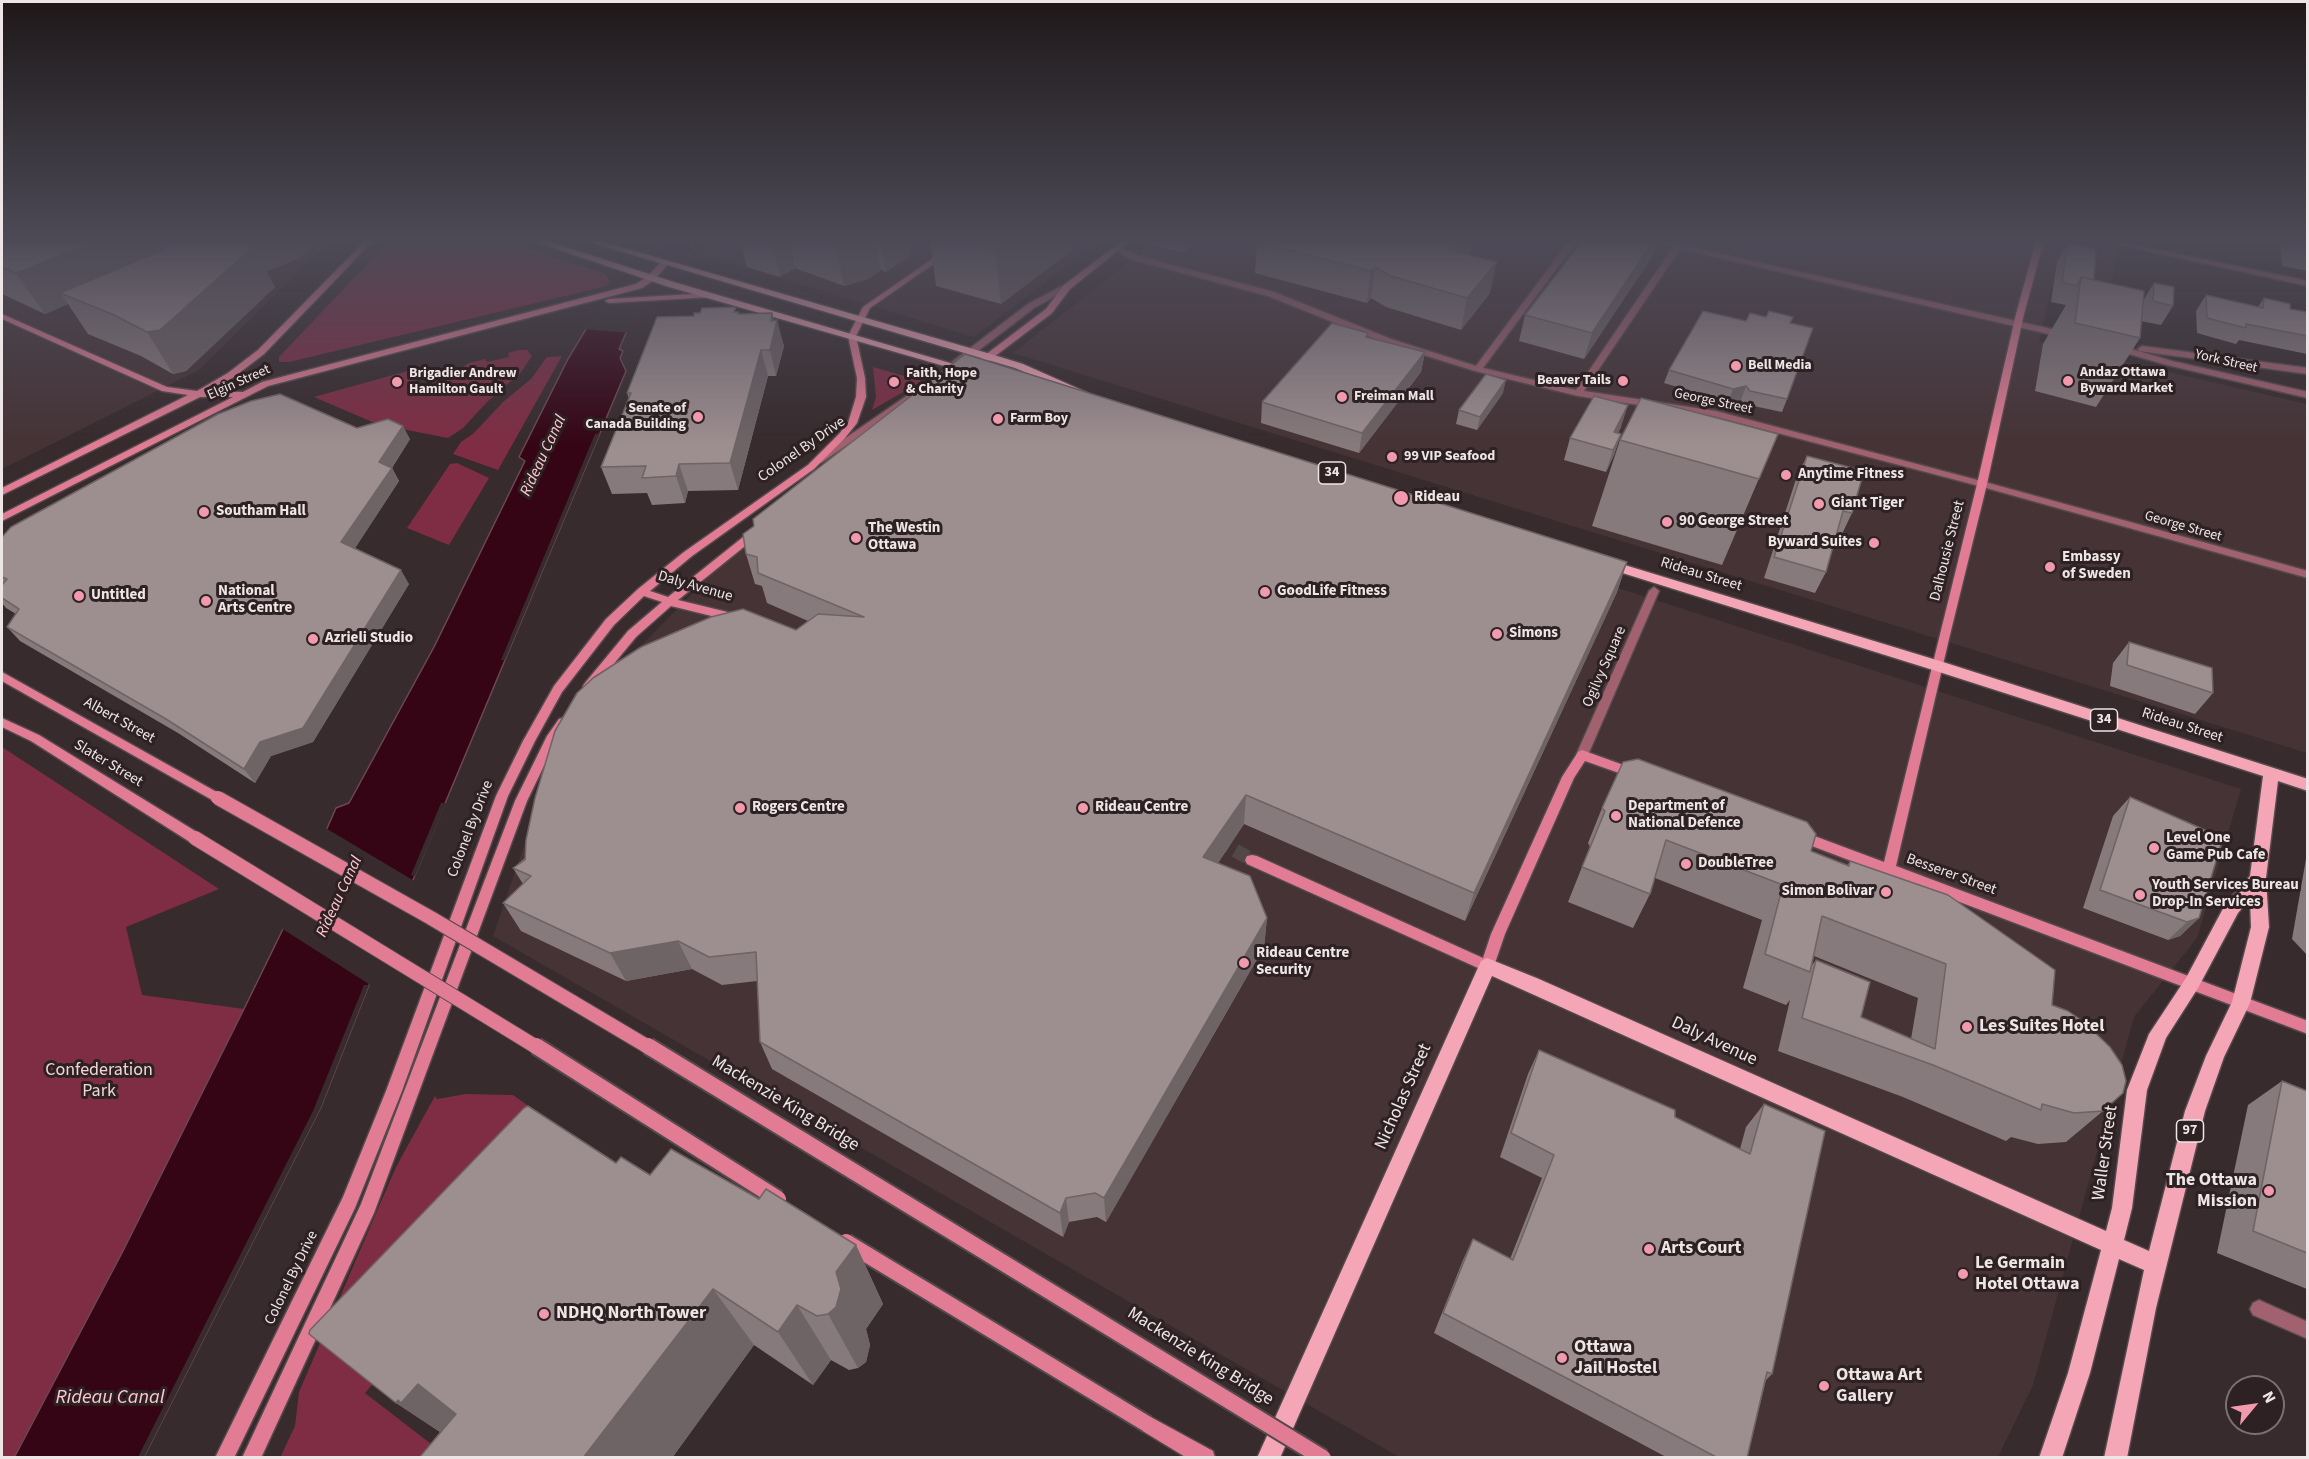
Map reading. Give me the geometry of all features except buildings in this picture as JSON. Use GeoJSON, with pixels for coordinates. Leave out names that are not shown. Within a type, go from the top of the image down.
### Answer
{"type":"FeatureCollection","features":[{"type":"Feature","properties":{"kind":"main road","name":"Elgin Street"},"geometry":{"type":"LineString","coordinates":[[2,492],[198,394],[231,375],[255,357],[302,309]]}},
{"type":"Feature","properties":{"kind":"main road","name":"Elgin Street"},"geometry":{"type":"LineString","coordinates":[[2,519],[244,394],[286,377],[553,309]]}},
{"type":"Feature","properties":{"kind":"main road","name":"Elgin Street"},"geometry":{"type":"LineString","coordinates":[[542,312],[561,309]]}},
{"type":"Feature","properties":{"kind":"main road"},"geometry":{"type":"LineString","coordinates":[[758,309],[975,372]]}},
{"type":"Feature","properties":{"kind":"main road"},"geometry":{"type":"LineString","coordinates":[[827,309],[1018,366],[1091,396],[1027,382]]}},
{"type":"Feature","properties":{"kind":"main road"},"geometry":{"type":"LineString","coordinates":[[811,466],[842,436],[858,409],[862,387],[852,336],[866,309]]}},
{"type":"Feature","properties":{"kind":"main road"},"geometry":{"type":"LineString","coordinates":[[956,379],[975,372],[990,357],[1050,309]]}},
{"type":"Feature","properties":{"kind":"main road","name":"Dalhousie Street"},"geometry":{"type":"LineString","coordinates":[[1889,870],[2022,309]]}},
{"type":"Feature","properties":{"kind":"main road"},"geometry":{"type":"LineString","coordinates":[[2,316],[165,389],[198,394],[244,394]]}},
{"type":"Feature","properties":{"kind":"main road","name":"Colonel By Drive"},"geometry":{"type":"LineString","coordinates":[[224,1458],[349,1202],[394,1091],[506,786],[528,741],[558,689],[610,622],[642,592],[688,554],[811,466]]}},
{"type":"Feature","properties":{"kind":"main road"},"geometry":{"type":"LineString","coordinates":[[251,1458],[368,1207],[521,801],[551,739],[632,634],[669,601],[762,527]]}},
{"type":"Feature","properties":{"kind":"main road","name":"Rideau Street"},"geometry":{"type":"LineString","coordinates":[[1594,560],[1938,666],[2307,785]]}},
{"type":"Feature","properties":{"kind":"main road","name":"Daly Avenue"},"geometry":{"type":"LineString","coordinates":[[642,592],[753,622]]}},
{"type":"Feature","properties":{"kind":"main road","name":"Albert Street"},"geometry":{"type":"LineString","coordinates":[[2,676],[218,798]]}},
{"type":"Feature","properties":{"kind":"main road","name":"Slater Street"},"geometry":{"type":"LineString","coordinates":[[2,722],[35,738],[545,1052],[789,1206]]}},
{"type":"Feature","properties":{"kind":"main road"},"geometry":{"type":"LineString","coordinates":[[1582,755],[1653,781]]}},
{"type":"Feature","properties":{"kind":"main road","name":"Nicholas Street"},"geometry":{"type":"LineString","coordinates":[[1268,1458],[1487,966],[1498,934],[1564,787],[1582,755]]}},
{"type":"Feature","properties":{"kind":"main road","name":"97"},"geometry":{"type":"LineString","coordinates":[[2115,1458],[2145,1308],[2195,1111],[2216,1056],[2241,1004],[2260,927],[2258,878],[2271,774]]}},
{"type":"Feature","properties":{"kind":"main road","name":"Mackenzie King Bridge"},"geometry":{"type":"LineString","coordinates":[[218,798],[440,923],[727,1094],[1122,1333],[1323,1458]]}},
{"type":"Feature","properties":{"kind":"main road","name":"Besserer Street"},"geometry":{"type":"LineString","coordinates":[[1785,830],[2307,1028]]}},
{"type":"Feature","properties":{"kind":"main road","name":"Daly Avenue"},"geometry":{"type":"LineString","coordinates":[[1252,860],[2157,1265]]}},
{"type":"Feature","properties":{"kind":"main road","name":"Waller Street"},"geometry":{"type":"LineString","coordinates":[[2050,1458],[2079,1373],[2122,1208],[2137,1089],[2158,1034],[2192,983],[2232,908],[2258,878]]}},
{"type":"Feature","properties":{"kind":"main road"},"geometry":{"type":"LineString","coordinates":[[829,1231],[890,1270],[1206,1458]]}},
{"type":"Feature","properties":{"kind":"street"},"geometry":{"type":"LineString","coordinates":[[941,375],[1028,309]]}},
{"type":"Feature","properties":{"kind":"street","name":"George Street"},"geometry":{"type":"LineString","coordinates":[[1309,309],[1388,341],[1478,369],[1578,393],[1713,413],[1982,484],[2307,575]]}},
{"type":"Feature","properties":{"kind":"street"},"geometry":{"type":"LineString","coordinates":[[1478,369],[1522,309]]}},
{"type":"Feature","properties":{"kind":"street"},"geometry":{"type":"LineString","coordinates":[[1578,393],[1635,309]]}},
{"type":"Feature","properties":{"kind":"street"},"geometry":{"type":"LineString","coordinates":[[1953,309],[2071,336]]}},
{"type":"Feature","properties":{"kind":"street","name":"York Street"},"geometry":{"type":"LineString","coordinates":[[2307,371],[2104,344],[2170,363],[2307,395]]}},
{"type":"Feature","properties":{"kind":"street","name":"Colonel By Drive"},"geometry":{"type":"LineString","coordinates":[[811,466],[931,381]]}},
{"type":"Feature","properties":{"kind":"street","name":"Ogilvy Square"},"geometry":{"type":"LineString","coordinates":[[1582,755],[1654,591]]}},
{"type":"Feature","properties":{"kind":"street"},"geometry":{"type":"LineString","coordinates":[[2259,1309],[2307,1331]]}},
{"type":"Feature","properties":{"kind":"shaded area"},"geometry":{"type":"Polygon","coordinates":[[[2,309],[260,309],[199,370],[2,469],[2,309]]]}},
{"type":"Feature","properties":{"kind":"shaded area"},"geometry":{"type":"Polygon","coordinates":[[[882,309],[1010,309],[974,337],[882,309]]]}},
{"type":"Feature","properties":{"kind":"shaded area"},"geometry":{"type":"Polygon","coordinates":[[[1069,309],[2046,309],[2039,342],[2307,404],[2307,753],[1013,353],[1069,309]]]}},
{"type":"Feature","properties":{"kind":"shaded area"},"geometry":{"type":"Polygon","coordinates":[[[962,376],[2241,789],[2197,938],[2134,1017],[2033,1385],[1998,1457],[1399,1457],[493,936],[557,749],[603,685],[715,570],[962,376]]]}},
{"type":"Feature","properties":{"kind":"green space"},"geometry":{"type":"Polygon","coordinates":[[[324,309],[510,309],[289,362],[279,362],[279,357],[324,309]]]}},
{"type":"Feature","properties":{"kind":"green space"},"geometry":{"type":"Polygon","coordinates":[[[527,350],[532,356],[521,372],[487,402],[463,428],[448,438],[377,424],[314,397],[411,370],[418,386],[467,372],[464,366],[469,363],[509,357],[508,353],[527,350]]]}},
{"type":"Feature","properties":{"kind":"green space"},"geometry":{"type":"Polygon","coordinates":[[[562,356],[498,470],[453,454],[461,442],[474,433],[503,402],[531,379],[547,357],[562,356]]]}},
{"type":"Feature","properties":{"kind":"green space"},"geometry":{"type":"Polygon","coordinates":[[[873,367],[922,381],[872,410],[876,397],[873,367]]]}},
{"type":"Feature","properties":{"kind":"green space"},"geometry":{"type":"Polygon","coordinates":[[[457,463],[489,478],[449,545],[407,528],[450,464],[457,463]]]}},
{"type":"Feature","properties":{"kind":"green space","name":"Confederation Park"},"geometry":{"type":"Polygon","coordinates":[[[2,747],[219,889],[126,927],[142,995],[244,1009],[123,1251],[14,1457],[2,1457],[2,747]]]}},
{"type":"Feature","properties":{"kind":"green space"},"geometry":{"type":"Polygon","coordinates":[[[466,1094],[513,1095],[581,1143],[365,1393],[448,1457],[280,1458],[295,1426],[299,1392],[396,1167],[435,1096],[437,1099],[466,1094]]]}},
{"type":"Feature","properties":{"kind":"water","name":"Rideau Canal"},"geometry":{"type":"Polygon","coordinates":[[[605,309],[645,309],[626,333],[619,349],[623,351],[620,358],[626,371],[369,985],[321,1107],[144,1457],[14,1458],[123,1251],[244,1009],[282,931],[336,808],[349,803],[434,647],[525,461],[519,457],[568,359],[586,329],[605,309]]]}},
{"type":"Feature","properties":{"kind":"pier"},"geometry":{"type":"Polygon","coordinates":[[[602,309],[649,309],[629,333],[583,329],[602,309]]]}},
{"type":"Feature","properties":{"kind":"pier"},"geometry":{"type":"Polygon","coordinates":[[[600,433],[505,660],[501,660],[595,434],[600,433]]]}},
{"type":"Feature","properties":{"kind":"pier"},"geometry":{"type":"Polygon","coordinates":[[[441,803],[446,803],[415,876],[411,875],[441,803]]]}},
{"type":"Feature","properties":{"kind":"pier"},"geometry":{"type":"Polygon","coordinates":[[[324,827],[416,882],[372,986],[281,928],[324,827]]]}},
{"type":"Feature","properties":{"kind":"pier"},"geometry":{"type":"Polygon","coordinates":[[[364,985],[369,985],[321,1107],[144,1457],[138,1457],[313,1111],[364,985]]]}},
{"type":"Feature","properties":{"kind":"tunnel"},"geometry":{"type":"LineString","coordinates":[[1217,840],[1252,860]]}},
{"type":"Feature","properties":{"kind":"place","name":"Bell Media"},"geometry":{"type":"Point","coordinates":[1736,366]}},
{"type":"Feature","properties":{"kind":"place","name":"Beaver Tails"},"geometry":{"type":"Point","coordinates":[1623,381]}},
{"type":"Feature","properties":{"kind":"place","name":"Andaz Ottawa Byward Market"},"geometry":{"type":"Point","coordinates":[2068,381]}},
{"type":"Feature","properties":{"kind":"place","name":"Brigadier Andrew Hamilton Gault"},"geometry":{"type":"Point","coordinates":[397,382]}},
{"type":"Feature","properties":{"kind":"place","name":"Faith, Hope & Charity"},"geometry":{"type":"Point","coordinates":[894,382]}},
{"type":"Feature","properties":{"kind":"place","name":"Freiman Mall"},"geometry":{"type":"Point","coordinates":[1342,397]}},
{"type":"Feature","properties":{"kind":"place","name":"Senate of Canada Building"},"geometry":{"type":"Point","coordinates":[698,417]}},
{"type":"Feature","properties":{"kind":"place","name":"Farm Boy"},"geometry":{"type":"Point","coordinates":[998,419]}},
{"type":"Feature","properties":{"kind":"place","name":"99 VIP Seafood"},"geometry":{"type":"Point","coordinates":[1392,457]}},
{"type":"Feature","properties":{"kind":"place","name":"Anytime Fitness"},"geometry":{"type":"Point","coordinates":[1786,475]}},
{"type":"Feature","properties":{"kind":"place","name":"Rideau"},"geometry":{"type":"Point","coordinates":[1401,498]}},
{"type":"Feature","properties":{"kind":"place","name":"Giant Tiger"},"geometry":{"type":"Point","coordinates":[1819,504]}},
{"type":"Feature","properties":{"kind":"place","name":"Southam Hall"},"geometry":{"type":"Point","coordinates":[204,512]}},
{"type":"Feature","properties":{"kind":"place","name":"90 George Street"},"geometry":{"type":"Point","coordinates":[1667,522]}},
{"type":"Feature","properties":{"kind":"place","name":"The Westin Ottawa"},"geometry":{"type":"Point","coordinates":[856,538]}},
{"type":"Feature","properties":{"kind":"place","name":"Byward Suites"},"geometry":{"type":"Point","coordinates":[1874,543]}},
{"type":"Feature","properties":{"kind":"place","name":"Embassy of Sweden"},"geometry":{"type":"Point","coordinates":[2050,567]}},
{"type":"Feature","properties":{"kind":"place","name":"GoodLife Fitness"},"geometry":{"type":"Point","coordinates":[1265,592]}},
{"type":"Feature","properties":{"kind":"place","name":"Untitled"},"geometry":{"type":"Point","coordinates":[79,596]}},
{"type":"Feature","properties":{"kind":"place","name":"National Arts Centre"},"geometry":{"type":"Point","coordinates":[206,601]}},
{"type":"Feature","properties":{"kind":"place","name":"Simons"},"geometry":{"type":"Point","coordinates":[1497,634]}},
{"type":"Feature","properties":{"kind":"place","name":"Azrieli Studio"},"geometry":{"type":"Point","coordinates":[313,639]}},
{"type":"Feature","properties":{"kind":"place","name":"Rogers Centre"},"geometry":{"type":"Point","coordinates":[740,808]}},
{"type":"Feature","properties":{"kind":"place","name":"Rideau Centre"},"geometry":{"type":"Point","coordinates":[1083,808]}},
{"type":"Feature","properties":{"kind":"place","name":"Department of National Defence"},"geometry":{"type":"Point","coordinates":[1616,816]}},
{"type":"Feature","properties":{"kind":"place","name":"Level One Game Pub Cafe"},"geometry":{"type":"Point","coordinates":[2154,848]}},
{"type":"Feature","properties":{"kind":"place","name":"DoubleTree"},"geometry":{"type":"Point","coordinates":[1686,864]}},
{"type":"Feature","properties":{"kind":"place","name":"Simon Bolivar"},"geometry":{"type":"Point","coordinates":[1886,892]}},
{"type":"Feature","properties":{"kind":"place","name":"Youth Services Bureau Drop-In Services"},"geometry":{"type":"Point","coordinates":[2140,895]}},
{"type":"Feature","properties":{"kind":"place","name":"Rideau Centre Security"},"geometry":{"type":"Point","coordinates":[1244,963]}},
{"type":"Feature","properties":{"kind":"place","name":"Les Suites Hotel"},"geometry":{"type":"Point","coordinates":[1967,1027]}},
{"type":"Feature","properties":{"kind":"place","name":"The Ottawa Mission"},"geometry":{"type":"Point","coordinates":[2269,1191]}},
{"type":"Feature","properties":{"kind":"place","name":"Arts Court"},"geometry":{"type":"Point","coordinates":[1649,1249]}},
{"type":"Feature","properties":{"kind":"place","name":"Le Germain Hotel Ottawa"},"geometry":{"type":"Point","coordinates":[1963,1274]}},
{"type":"Feature","properties":{"kind":"place","name":"NDHQ North Tower"},"geometry":{"type":"Point","coordinates":[544,1314]}},
{"type":"Feature","properties":{"kind":"place","name":"Ottawa Jail Hostel"},"geometry":{"type":"Point","coordinates":[1562,1358]}},
{"type":"Feature","properties":{"kind":"place","name":"Ottawa Art Gallery"},"geometry":{"type":"Point","coordinates":[1824,1386]}}]}
